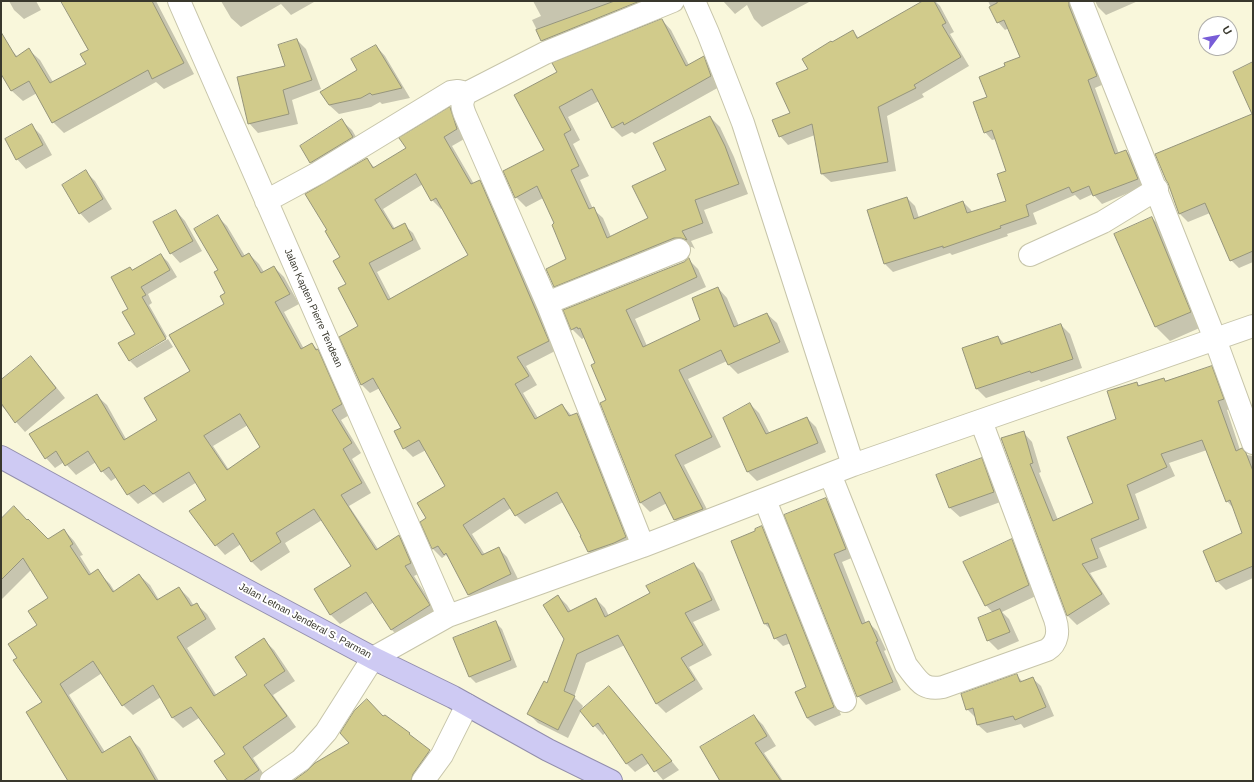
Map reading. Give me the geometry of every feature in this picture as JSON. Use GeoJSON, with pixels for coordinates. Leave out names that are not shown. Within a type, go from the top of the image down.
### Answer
{"type":"FeatureCollection","features":[{"type":"Feature","properties":{"kind":"highway","name":"Jalan Letnan Jenderal S. Parman"},"geometry":{"type":"LineString","coordinates":[[1,457],[154,541],[374,658],[467,705],[548,750],[611,781]]}},
{"type":"Feature","properties":{"kind":"street","name":"Jalan Kapten Pierre Tendean"},"geometry":{"type":"LineString","coordinates":[[179,1],[448,616]]}},
{"type":"Feature","properties":{"kind":"street"},"geometry":{"type":"LineString","coordinates":[[643,546],[547,303],[462,108],[462,101],[467,93],[545,53],[673,1]]}},
{"type":"Feature","properties":{"kind":"street"},"geometry":{"type":"LineString","coordinates":[[694,1],[743,123],[853,465]]}},
{"type":"Feature","properties":{"kind":"street"},"geometry":{"type":"LineString","coordinates":[[1081,1],[1157,189],[1215,339],[1253,443]]}},
{"type":"Feature","properties":{"kind":"street"},"geometry":{"type":"LineString","coordinates":[[266,200],[318,173],[451,92],[458,91],[467,93]]}},
{"type":"Feature","properties":{"kind":"street"},"geometry":{"type":"LineString","coordinates":[[1030,255],[1103,222],[1157,189]]}},
{"type":"Feature","properties":{"kind":"street"},"geometry":{"type":"LineString","coordinates":[[547,303],[679,250]]}},
{"type":"Feature","properties":{"kind":"street"},"geometry":{"type":"LineString","coordinates":[[271,781],[301,760],[326,732],[374,658],[448,616],[643,546],[766,500],[853,465],[1253,326]]}},
{"type":"Feature","properties":{"kind":"street"},"geometry":{"type":"LineString","coordinates":[[830,474],[906,665],[923,685],[929,689],[943,688],[1047,650],[1053,646],[1057,634],[1058,626],[981,421]]}},
{"type":"Feature","properties":{"kind":"street"},"geometry":{"type":"LineString","coordinates":[[766,500],[845,701]]}},
{"type":"Feature","properties":{"kind":"street"},"geometry":{"type":"LineString","coordinates":[[423,781],[442,755],[467,705]]}},
{"type":"Feature","properties":{"kind":"building"},"geometry":{"type":"Polygon","coordinates":[[[61,1],[152,1],[184,63],[152,79],[148,70],[52,123],[29,81],[11,91],[1,74],[1,32],[16,57],[29,48],[50,83],[86,64],[80,54],[88,50],[61,1]]]}},
{"type":"Feature","properties":{"kind":"building"},"geometry":{"type":"Polygon","coordinates":[[[615,1],[640,1],[541,41],[536,30],[615,1]]]}},
{"type":"Feature","properties":{"kind":"building"},"geometry":{"type":"Polygon","coordinates":[[[923,1],[934,1],[946,23],[942,25],[961,57],[914,85],[916,88],[878,107],[888,162],[821,174],[812,124],[779,137],[772,120],[790,113],[776,83],[808,69],[802,59],[831,41],[832,42],[853,30],[857,38],[923,1]]]}},
{"type":"Feature","properties":{"kind":"building"},"geometry":{"type":"Polygon","coordinates":[[[996,1],[1069,1],[1069,6],[1097,76],[1088,80],[1115,154],[1126,150],[1138,179],[1093,196],[1089,186],[1072,193],[1069,187],[1026,205],[1029,216],[1000,226],[1001,228],[943,248],[943,246],[884,264],[867,210],[907,197],[914,219],[963,201],[967,213],[1006,201],[997,174],[1006,171],[992,130],[984,133],[973,102],[987,97],[979,77],[1005,66],[1004,63],[1020,57],[1004,20],[997,23],[989,7],[997,3],[996,1]]]}},
{"type":"Feature","properties":{"kind":"building"},"geometry":{"type":"Polygon","coordinates":[[[662,19],[686,66],[704,56],[711,76],[624,125],[623,122],[612,128],[592,89],[559,107],[571,130],[564,134],[579,166],[571,170],[589,209],[594,207],[607,238],[648,218],[632,186],[666,170],[653,143],[710,116],[725,146],[739,184],[695,200],[703,223],[682,231],[687,240],[674,238],[554,287],[546,269],[566,259],[552,225],[554,223],[537,186],[515,198],[503,171],[544,150],[514,95],[557,72],[552,63],[662,19]]]}},
{"type":"Feature","properties":{"kind":"building"},"geometry":{"type":"Polygon","coordinates":[[[297,39],[312,80],[283,90],[289,114],[248,124],[237,77],[285,66],[278,45],[297,39]]]}},
{"type":"Feature","properties":{"kind":"building"},"geometry":{"type":"Polygon","coordinates":[[[376,45],[402,88],[372,95],[370,93],[361,98],[329,105],[320,92],[357,70],[351,59],[376,45]]]}},
{"type":"Feature","properties":{"kind":"building"},"geometry":{"type":"Polygon","coordinates":[[[1253,62],[1253,251],[1230,261],[1205,203],[1179,214],[1168,183],[1155,154],[1252,114],[1233,72],[1253,62]]]}},
{"type":"Feature","properties":{"kind":"building"},"geometry":{"type":"Polygon","coordinates":[[[450,107],[457,129],[444,137],[471,184],[480,180],[549,341],[517,357],[529,376],[515,384],[535,419],[562,404],[569,416],[577,413],[626,537],[588,552],[557,492],[515,516],[504,498],[463,525],[482,555],[499,547],[511,574],[468,595],[446,553],[444,555],[438,546],[432,549],[420,522],[426,518],[417,503],[445,486],[419,440],[403,449],[394,431],[401,428],[373,378],[361,385],[339,337],[358,326],[338,288],[346,284],[333,261],[340,257],[325,231],[327,230],[305,194],[367,158],[373,168],[406,148],[399,138],[450,107]],[[416,174],[375,200],[393,229],[405,223],[413,240],[369,263],[388,300],[468,255],[436,198],[431,201],[416,174]]]}},
{"type":"Feature","properties":{"kind":"building"},"geometry":{"type":"Polygon","coordinates":[[[342,119],[353,137],[310,163],[300,146],[342,119]]]}},
{"type":"Feature","properties":{"kind":"building"},"geometry":{"type":"Polygon","coordinates":[[[32,124],[43,145],[16,160],[5,139],[32,124]]]}},
{"type":"Feature","properties":{"kind":"building"},"geometry":{"type":"Polygon","coordinates":[[[86,170],[103,199],[79,214],[62,185],[86,170]]]}},
{"type":"Feature","properties":{"kind":"building"},"geometry":{"type":"Polygon","coordinates":[[[176,210],[193,241],[170,254],[153,222],[176,210]]]}},
{"type":"Feature","properties":{"kind":"building"},"geometry":{"type":"Polygon","coordinates":[[[218,215],[242,257],[249,253],[261,273],[274,266],[290,294],[275,302],[301,349],[312,343],[316,350],[318,349],[342,404],[332,410],[352,443],[343,449],[362,483],[341,495],[376,550],[399,535],[411,563],[405,566],[430,605],[391,630],[366,592],[330,615],[314,589],[351,566],[314,509],[276,533],[281,542],[251,562],[233,533],[215,546],[189,511],[206,500],[189,472],[153,494],[144,485],[127,495],[109,467],[101,472],[88,451],[65,466],[56,451],[45,459],[29,434],[97,394],[124,440],[157,420],[144,398],[190,371],[169,335],[224,304],[220,296],[225,293],[214,272],[218,270],[194,229],[218,215]],[[240,414],[204,436],[227,470],[260,447],[240,414]]]}},
{"type":"Feature","properties":{"kind":"building"},"geometry":{"type":"Polygon","coordinates":[[[1152,217],[1191,312],[1155,327],[1114,234],[1152,217]]]}},
{"type":"Feature","properties":{"kind":"building"},"geometry":{"type":"Polygon","coordinates":[[[161,254],[170,270],[141,287],[146,295],[142,297],[166,339],[129,361],[118,343],[135,334],[122,312],[128,309],[111,277],[130,267],[132,270],[161,254]]]}},
{"type":"Feature","properties":{"kind":"building"},"geometry":{"type":"Polygon","coordinates":[[[689,258],[697,277],[626,310],[643,347],[700,320],[692,298],[718,287],[734,327],[767,313],[780,342],[728,365],[721,350],[679,370],[712,437],[675,455],[703,509],[674,520],[660,492],[640,503],[600,403],[606,400],[591,365],[595,363],[580,328],[578,329],[577,327],[571,330],[563,310],[684,262],[689,258]]]}},
{"type":"Feature","properties":{"kind":"building"},"geometry":{"type":"Polygon","coordinates":[[[1061,324],[1073,359],[1031,373],[1030,371],[976,389],[962,348],[998,336],[1001,344],[1061,324]]]}},
{"type":"Feature","properties":{"kind":"building"},"geometry":{"type":"Polygon","coordinates":[[[31,356],[56,388],[15,423],[1,403],[1,380],[31,356]]]}},
{"type":"Feature","properties":{"kind":"building"},"geometry":{"type":"Polygon","coordinates":[[[1212,366],[1224,399],[1218,401],[1236,451],[1242,448],[1246,453],[1253,471],[1253,566],[1216,582],[1203,551],[1242,533],[1230,500],[1226,502],[1202,440],[1161,454],[1167,467],[1127,485],[1139,519],[1091,539],[1098,558],[1082,564],[1102,594],[1067,616],[1001,438],[1024,431],[1033,463],[1030,464],[1053,521],[1093,503],[1067,437],[1116,419],[1107,391],[1137,382],[1138,386],[1164,378],[1165,381],[1212,366]]]}},
{"type":"Feature","properties":{"kind":"building"},"geometry":{"type":"Polygon","coordinates":[[[750,403],[766,434],[807,417],[818,443],[747,472],[723,418],[750,403]]]}},
{"type":"Feature","properties":{"kind":"building"},"geometry":{"type":"Polygon","coordinates":[[[982,458],[994,492],[949,508],[936,475],[982,458]]]}},
{"type":"Feature","properties":{"kind":"building"},"geometry":{"type":"Polygon","coordinates":[[[826,498],[846,549],[834,554],[862,624],[869,621],[893,682],[857,697],[784,515],[826,498]]]}},
{"type":"Feature","properties":{"kind":"building"},"geometry":{"type":"Polygon","coordinates":[[[14,506],[48,539],[64,529],[73,544],[70,546],[89,575],[98,569],[113,592],[139,574],[157,600],[179,587],[191,606],[197,603],[206,619],[177,637],[214,696],[247,675],[235,657],[264,638],[285,671],[264,685],[287,716],[243,747],[259,770],[243,781],[228,781],[214,761],[225,754],[191,707],[172,718],[153,685],[122,706],[93,661],[60,684],[102,753],[130,736],[156,781],[68,781],[26,712],[42,702],[13,660],[17,658],[8,644],[37,625],[28,611],[48,598],[23,558],[1,580],[1,519],[14,506]]]}},
{"type":"Feature","properties":{"kind":"building"},"geometry":{"type":"Polygon","coordinates":[[[762,526],[834,707],[807,718],[795,692],[806,687],[786,634],[774,639],[768,623],[764,624],[731,541],[755,531],[755,529],[762,526]]]}},
{"type":"Feature","properties":{"kind":"building"},"geometry":{"type":"Polygon","coordinates":[[[1012,539],[1029,585],[985,606],[963,562],[1012,539]]]}},
{"type":"Feature","properties":{"kind":"building"},"geometry":{"type":"Polygon","coordinates":[[[694,563],[712,600],[685,613],[703,645],[681,658],[695,680],[656,704],[618,635],[577,654],[564,691],[575,696],[558,730],[527,714],[544,681],[547,683],[564,639],[543,605],[558,595],[568,612],[596,598],[605,617],[650,593],[646,586],[694,563]]]}},
{"type":"Feature","properties":{"kind":"building"},"geometry":{"type":"Polygon","coordinates":[[[1000,609],[1010,632],[987,641],[978,618],[1000,609]]]}},
{"type":"Feature","properties":{"kind":"building"},"geometry":{"type":"Polygon","coordinates":[[[496,621],[511,660],[469,677],[453,638],[496,621]]]}},
{"type":"Feature","properties":{"kind":"building"},"geometry":{"type":"Polygon","coordinates":[[[1017,674],[1020,682],[1033,677],[1046,707],[1015,720],[1013,716],[977,725],[973,708],[966,710],[961,694],[1017,674]]]}},
{"type":"Feature","properties":{"kind":"building"},"geometry":{"type":"Polygon","coordinates":[[[609,686],[672,761],[654,772],[642,754],[626,764],[598,723],[593,727],[580,711],[609,686]]]}},
{"type":"Feature","properties":{"kind":"building"},"geometry":{"type":"Polygon","coordinates":[[[367,699],[383,716],[385,715],[410,733],[409,734],[430,750],[413,774],[411,781],[293,781],[315,763],[349,743],[340,733],[354,711],[367,699]]]}},
{"type":"Feature","properties":{"kind":"building"},"geometry":{"type":"Polygon","coordinates":[[[754,715],[767,736],[755,743],[781,781],[720,781],[700,747],[754,715]]]}}]}
